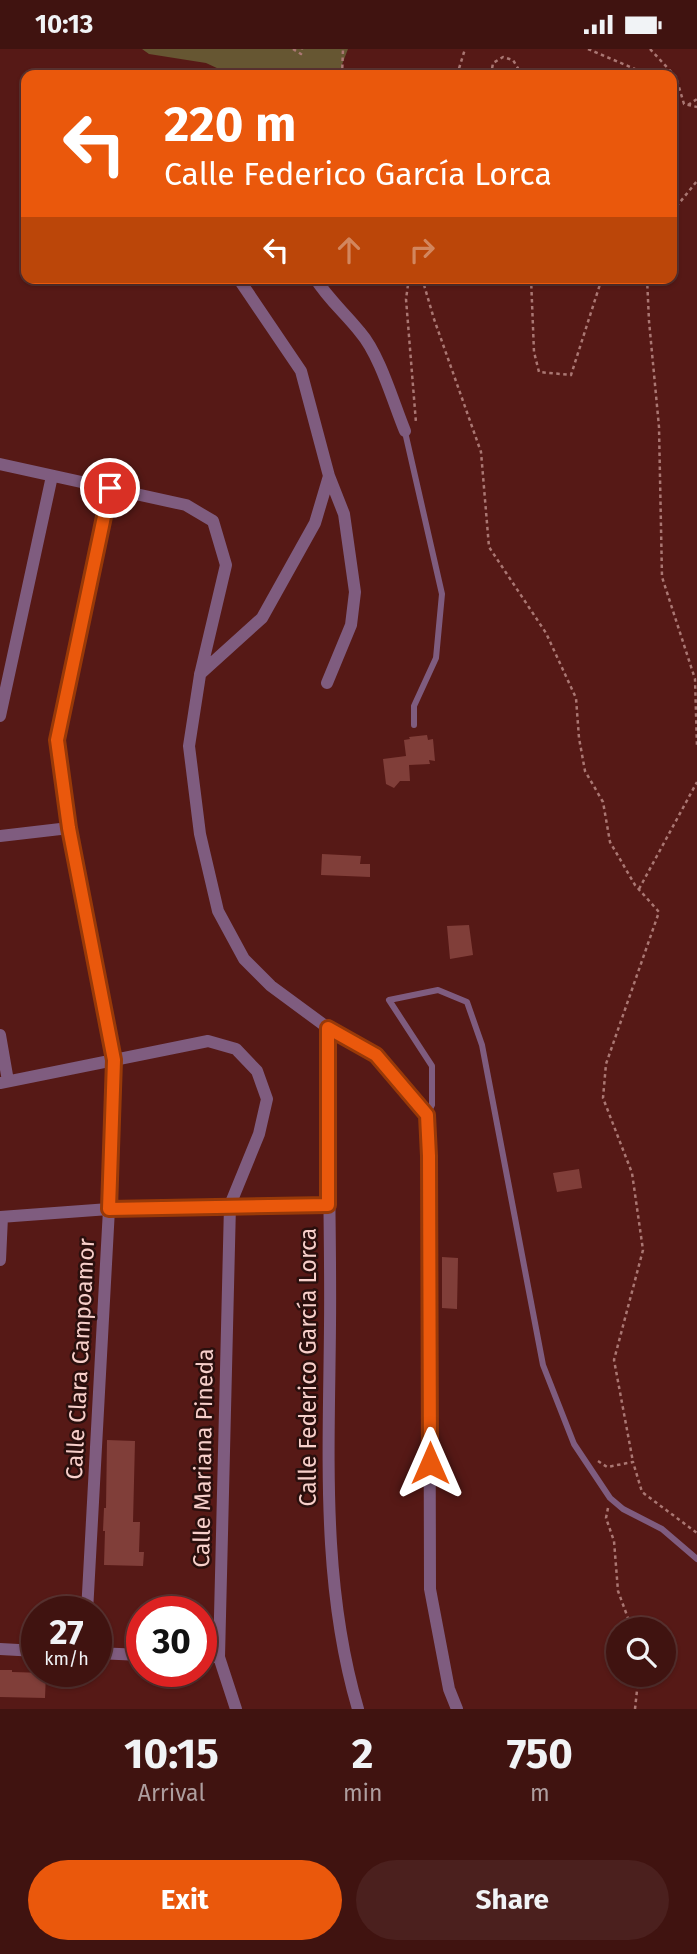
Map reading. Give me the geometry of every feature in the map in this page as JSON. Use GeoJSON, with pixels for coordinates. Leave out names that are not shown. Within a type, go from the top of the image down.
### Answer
{"type":"FeatureCollection","features":[{"type":"Feature","properties":{"kind":"street"},"geometry":{"type":"LineString","coordinates":[[241,284],[301,372],[328,476],[344,514],[355,592],[351,625],[327,683]]}},
{"type":"Feature","properties":{"kind":"street"},"geometry":{"type":"LineString","coordinates":[[319,284],[327,297],[362,333],[381,370],[405,431]]}},
{"type":"Feature","properties":{"kind":"street"},"geometry":{"type":"LineString","coordinates":[[0,464],[186,505],[213,521],[226,565],[200,675],[189,746],[200,834],[218,911],[244,959],[271,986],[328,1028],[376,1055],[427,1115],[430,1589],[449,1689],[457,1709]]}},
{"type":"Feature","properties":{"kind":"street"},"geometry":{"type":"LineString","coordinates":[[0,716],[51,476]]}},
{"type":"Feature","properties":{"kind":"street"},"geometry":{"type":"LineString","coordinates":[[200,675],[262,618],[315,523],[328,476]]}},
{"type":"Feature","properties":{"kind":"street","name":"Calle Clara Campoamor"},"geometry":{"type":"LineString","coordinates":[[88,1596],[109,1209],[114,1060],[69,828],[57,740],[110,488]]}},
{"type":"Feature","properties":{"kind":"street"},"geometry":{"type":"LineString","coordinates":[[0,836],[69,828]]}},
{"type":"Feature","properties":{"kind":"street","name":"Calle Federico García Lorca"},"geometry":{"type":"LineString","coordinates":[[328,1028],[330,1322],[327,1472],[330,1556],[348,1676],[358,1709]]}},
{"type":"Feature","properties":{"kind":"street"},"geometry":{"type":"LineString","coordinates":[[0,1035],[4,1082],[208,1041],[236,1049],[257,1071],[267,1098],[259,1134],[230,1205]]}},
{"type":"Feature","properties":{"kind":"street","name":"Calle Mariana Pineda"},"geometry":{"type":"LineString","coordinates":[[230,1205],[219,1657],[236,1709]]}},
{"type":"Feature","properties":{"kind":"street"},"geometry":{"type":"LineString","coordinates":[[0,1260],[1,1217],[109,1209],[328,1205]]}},
{"type":"Feature","properties":{"kind":"street"},"geometry":{"type":"LineString","coordinates":[[0,1649],[21,1650]]}},
{"type":"Feature","properties":{"kind":"lane"},"geometry":{"type":"LineString","coordinates":[[405,431],[442,594],[436,658],[414,706],[414,725]]}},
{"type":"Feature","properties":{"kind":"lane"},"geometry":{"type":"LineString","coordinates":[[427,1115],[432,1104],[432,1066],[389,1000],[438,990],[467,1002],[482,1045],[544,1365],[574,1444],[610,1498],[623,1509],[662,1529],[697,1559]]}},
{"type":"Feature","properties":{"kind":"path"},"geometry":{"type":"LineString","coordinates":[[293,49],[301,54],[302,49]]}},
{"type":"Feature","properties":{"kind":"path"},"geometry":{"type":"LineString","coordinates":[[342,70],[343,49]]}},
{"type":"Feature","properties":{"kind":"path"},"geometry":{"type":"LineString","coordinates":[[459,70],[465,49]]}},
{"type":"Feature","properties":{"kind":"path"},"geometry":{"type":"LineString","coordinates":[[588,49],[637,70]]}},
{"type":"Feature","properties":{"kind":"path"},"geometry":{"type":"LineString","coordinates":[[650,49],[670,70]]}},
{"type":"Feature","properties":{"kind":"path"},"geometry":{"type":"LineString","coordinates":[[492,70],[493,63],[503,57],[513,60],[519,70]]}},
{"type":"Feature","properties":{"kind":"path"},"geometry":{"type":"LineString","coordinates":[[677,80],[684,104],[697,107]]}},
{"type":"Feature","properties":{"kind":"path"},"geometry":{"type":"LineString","coordinates":[[688,105],[697,99]]}},
{"type":"Feature","properties":{"kind":"path"},"geometry":{"type":"LineString","coordinates":[[677,206],[697,181]]}},
{"type":"Feature","properties":{"kind":"path"},"geometry":{"type":"LineString","coordinates":[[405,431],[418,422],[406,299],[408,284]]}},
{"type":"Feature","properties":{"kind":"path"},"geometry":{"type":"LineString","coordinates":[[424,284],[481,452],[489,547],[546,633],[576,698],[585,771],[603,802],[610,842],[639,889],[659,912],[606,1064],[603,1098],[632,1173],[643,1250],[614,1360],[633,1462],[642,1492],[697,1533]]}},
{"type":"Feature","properties":{"kind":"path"},"geometry":{"type":"LineString","coordinates":[[531,284],[534,352],[539,372],[571,375],[600,284]]}},
{"type":"Feature","properties":{"kind":"path"},"geometry":{"type":"LineString","coordinates":[[647,284],[659,427],[662,577],[695,679],[697,747]]}},
{"type":"Feature","properties":{"kind":"path"},"geometry":{"type":"LineString","coordinates":[[639,889],[697,782]]}},
{"type":"Feature","properties":{"kind":"path"},"geometry":{"type":"LineString","coordinates":[[596,1460],[607,1467],[633,1462]]}},
{"type":"Feature","properties":{"kind":"path"},"geometry":{"type":"LineString","coordinates":[[610,1498],[606,1518],[614,1541],[618,1591],[628,1617]]}},
{"type":"Feature","properties":{"kind":"path"},"geometry":{"type":"LineString","coordinates":[[635,1709],[637,1687]]}},
{"type":"Feature","properties":{"kind":"shaded area"},"geometry":{"type":"Polygon","coordinates":[[[142,49],[348,49],[340,70],[221,70],[206,63],[149,54],[142,49]]]}},
{"type":"Feature","properties":{"kind":"building"},"geometry":{"type":"Polygon","coordinates":[[[427,735],[428,740],[433,739],[435,761],[429,760],[430,764],[409,765],[410,781],[400,781],[394,788],[386,784],[383,759],[406,756],[404,740],[427,735]]]}},
{"type":"Feature","properties":{"kind":"building"},"geometry":{"type":"Polygon","coordinates":[[[322,854],[361,856],[360,864],[370,864],[370,877],[321,875],[322,854]]]}},
{"type":"Feature","properties":{"kind":"building"},"geometry":{"type":"Polygon","coordinates":[[[469,925],[473,955],[450,959],[447,926],[469,925]]]}},
{"type":"Feature","properties":{"kind":"building"},"geometry":{"type":"Polygon","coordinates":[[[579,1169],[582,1188],[557,1192],[553,1173],[579,1169]]]}},
{"type":"Feature","properties":{"kind":"building"},"geometry":{"type":"Polygon","coordinates":[[[442,1257],[458,1258],[457,1309],[442,1308],[442,1257]]]}},
{"type":"Feature","properties":{"kind":"building"},"geometry":{"type":"Polygon","coordinates":[[[107,1440],[135,1441],[133,1522],[140,1522],[139,1552],[144,1552],[143,1566],[104,1565],[107,1440]]]}},
{"type":"Feature","properties":{"kind":"building"},"geometry":{"type":"Polygon","coordinates":[[[0,1670],[21,1672],[21,1687],[45,1687],[45,1698],[0,1697],[0,1670]]]}},
{"type":"Feature","properties":{"kind":"route"},"geometry":{"type":"LineString","coordinates":[[110,488],[57,740],[69,828],[114,1060],[109,1209],[328,1205],[328,1028],[376,1055],[427,1115],[430,1463]]}}]}
